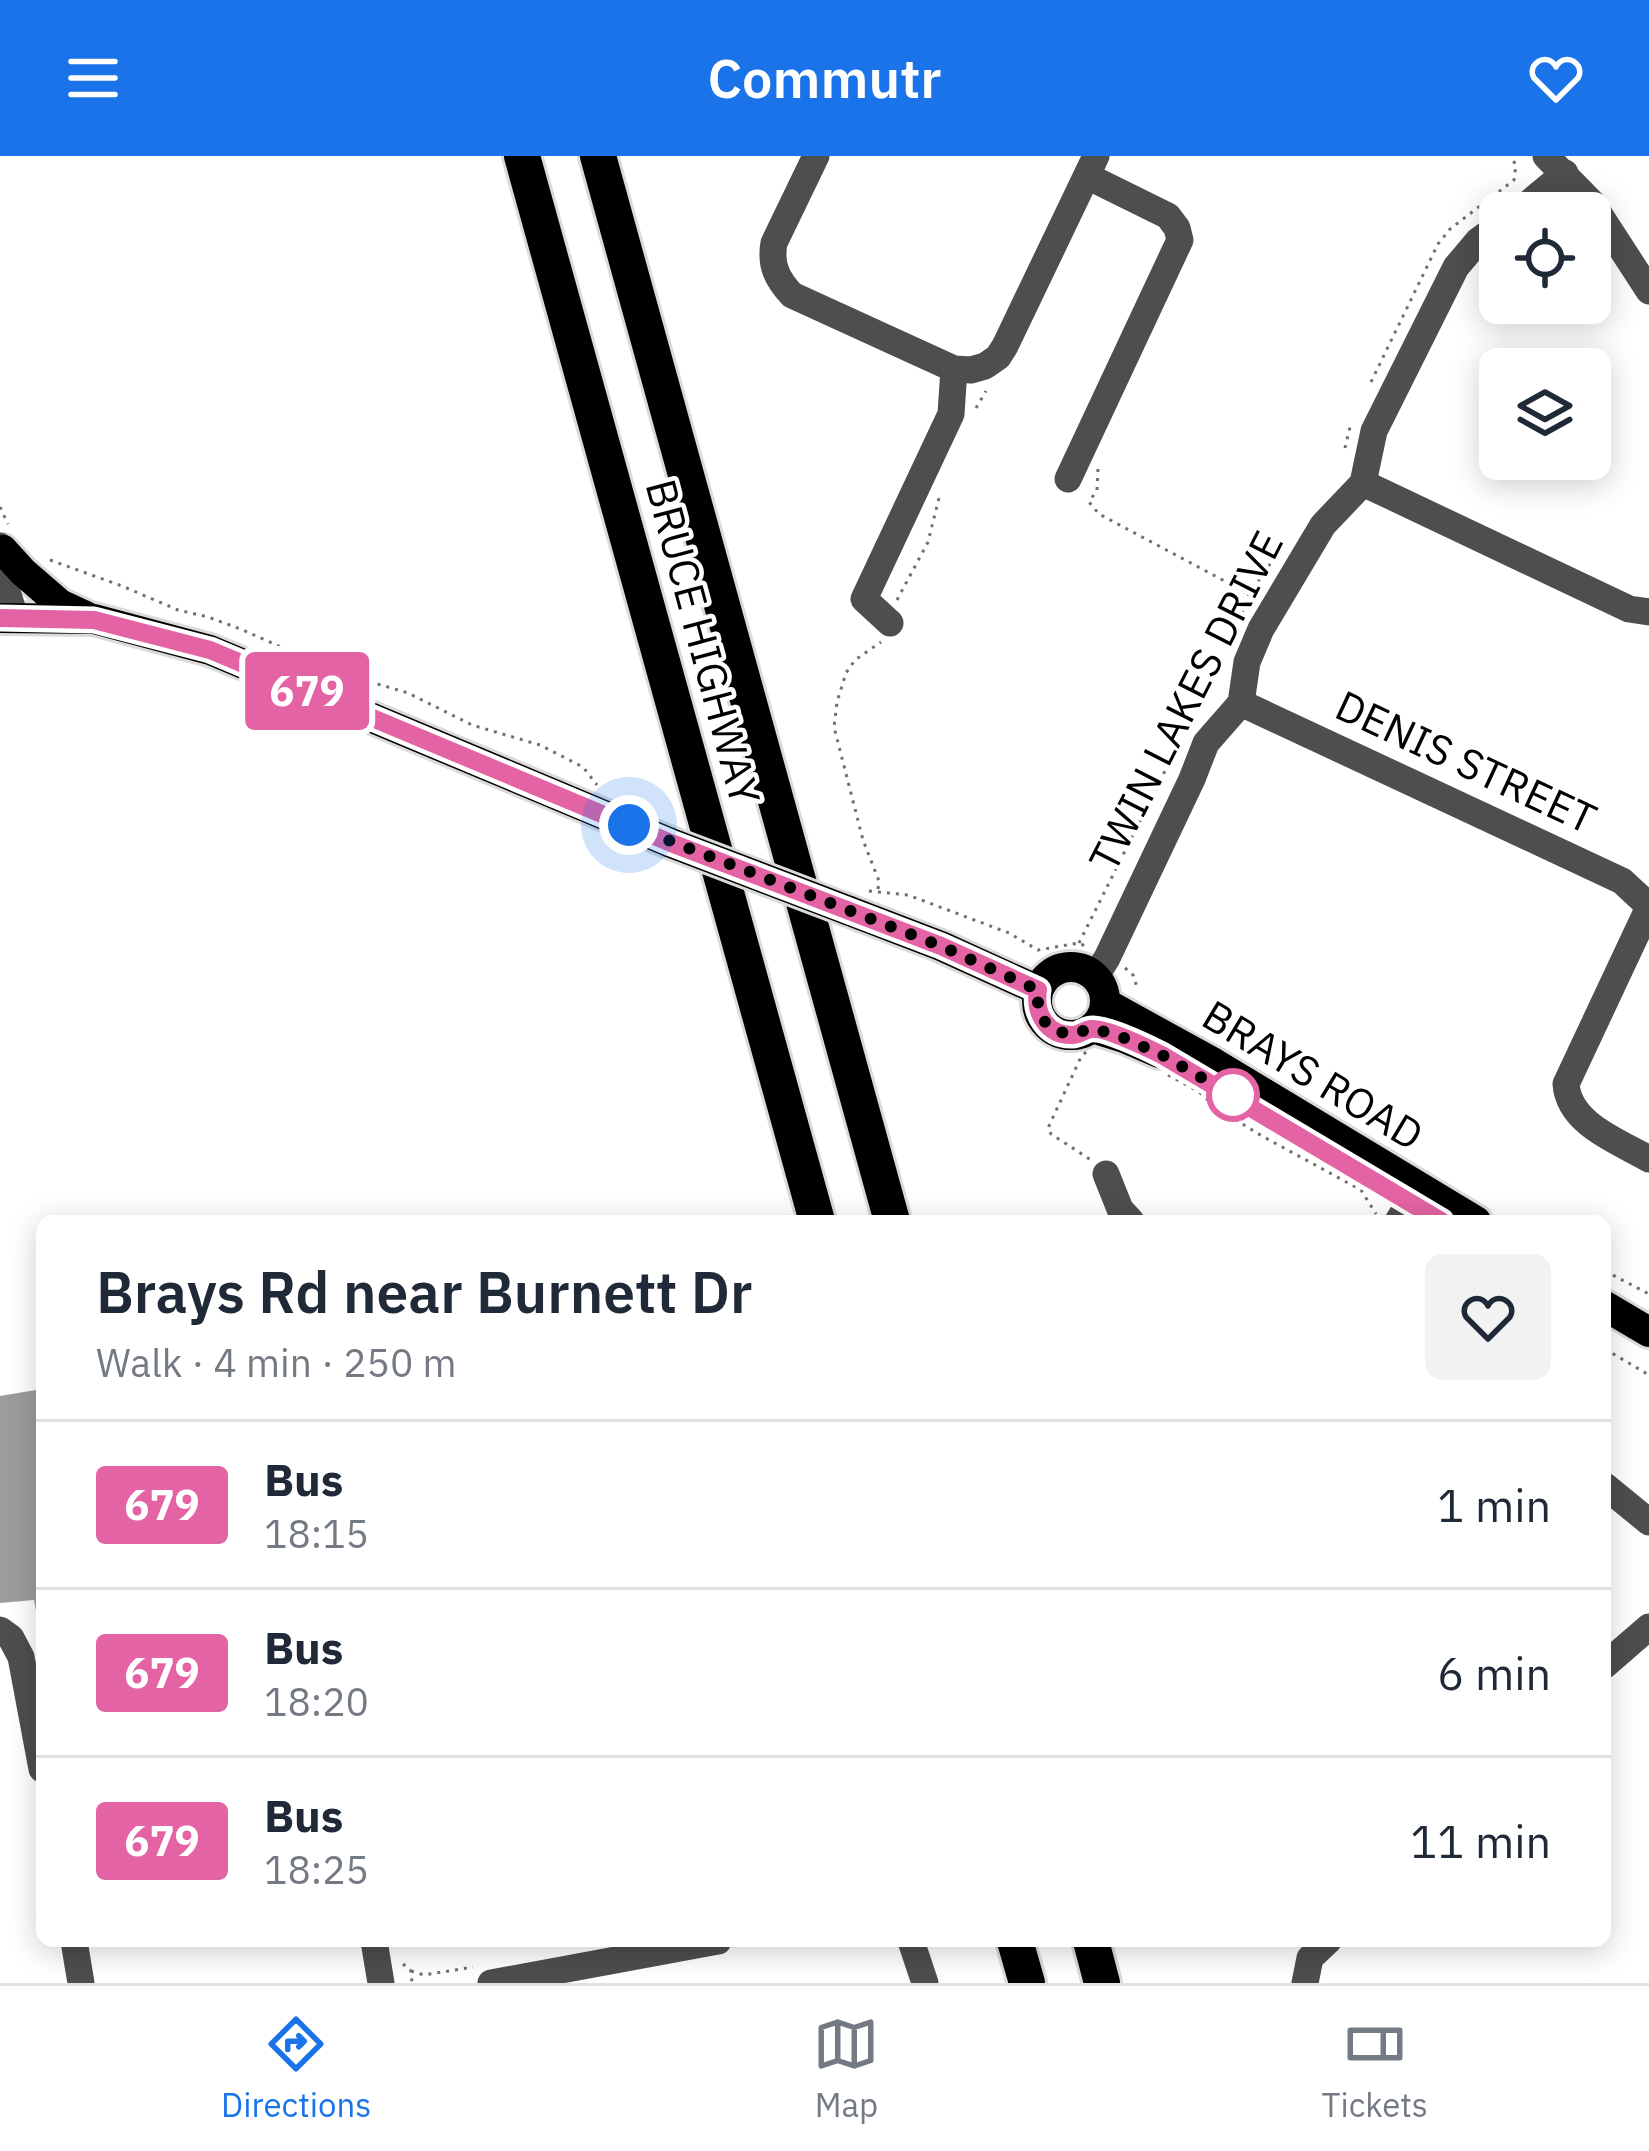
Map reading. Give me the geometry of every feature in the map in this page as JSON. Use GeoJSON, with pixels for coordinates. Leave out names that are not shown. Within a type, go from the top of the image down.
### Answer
{"type":"FeatureCollection","features":[{"type":"Feature","properties":{"kind":"highway","name":"BRUCE HIGHWAY"},"geometry":{"type":"LineString","coordinates":[[522,156],[815,1215]]}},
{"type":"Feature","properties":{"kind":"highway","name":"BRUCE HIGHWAY"},"geometry":{"type":"LineString","coordinates":[[598,156],[890,1215]]}},
{"type":"Feature","properties":{"kind":"highway"},"geometry":{"type":"LineString","coordinates":[[1017,1947],[1027,1983]]}},
{"type":"Feature","properties":{"kind":"highway"},"geometry":{"type":"LineString","coordinates":[[1092,1947],[1102,1983]]}},
{"type":"Feature","properties":{"kind":"main road"},"geometry":{"type":"LineString","coordinates":[[5,543],[23,572],[60,604],[94,620],[210,650],[671,843],[852,900],[1038,990]]}},
{"type":"Feature","properties":{"kind":"main road"},"geometry":{"type":"LineString","coordinates":[[7,617],[94,620]]}},
{"type":"Feature","properties":{"kind":"main road"},"geometry":{"type":"LineString","coordinates":[[1063,968],[1085,970],[1094,1001],[1071,1035],[1050,1029],[1038,1012],[1038,990],[1052,972],[1063,968]]}},
{"type":"Feature","properties":{"kind":"main road","name":"BRAYS ROAD"},"geometry":{"type":"LineString","coordinates":[[1094,1001],[1124,1038],[1162,1055],[1402,1207],[1444,1215]]}},
{"type":"Feature","properties":{"kind":"main road"},"geometry":{"type":"LineString","coordinates":[[1611,1310],[1649,1332]]}},
{"type":"Feature","properties":{"kind":"street"},"geometry":{"type":"LineString","coordinates":[[816,156],[774,243],[771,256],[780,282],[792,296],[954,369],[985,366],[1005,346],[1091,166],[1168,216],[1180,241],[1068,479]]}},
{"type":"Feature","properties":{"kind":"street"},"geometry":{"type":"LineString","coordinates":[[1534,192],[1555,165],[1592,202],[1649,291]]}},
{"type":"Feature","properties":{"kind":"street","name":"TWIN LAKES DRIVE"},"geometry":{"type":"LineString","coordinates":[[1094,1001],[1107,958],[1206,743],[1241,704],[1247,662],[1262,629],[1323,525],[1363,483],[1374,431],[1456,267],[1479,240]]}},
{"type":"Feature","properties":{"kind":"street"},"geometry":{"type":"LineString","coordinates":[[890,622],[864,599],[952,414],[954,369]]}},
{"type":"Feature","properties":{"kind":"street"},"geometry":{"type":"LineString","coordinates":[[1363,483],[1629,609],[1649,612]]}},
{"type":"Feature","properties":{"kind":"street"},"geometry":{"type":"LineString","coordinates":[[5,543],[7,617]]}},
{"type":"Feature","properties":{"kind":"street","name":"DENIS STREET"},"geometry":{"type":"LineString","coordinates":[[1241,704],[1622,881],[1649,907]]}},
{"type":"Feature","properties":{"kind":"street"},"geometry":{"type":"LineString","coordinates":[[1649,907],[1566,1084],[1567,1097],[1582,1119],[1649,1159]]}},
{"type":"Feature","properties":{"kind":"street"},"geometry":{"type":"LineString","coordinates":[[1106,1174],[1125,1215]]}},
{"type":"Feature","properties":{"kind":"street"},"geometry":{"type":"LineString","coordinates":[[1611,1491],[1649,1522]]}},
{"type":"Feature","properties":{"kind":"street"},"geometry":{"type":"LineString","coordinates":[[1611,1660],[1649,1628]]}},
{"type":"Feature","properties":{"kind":"street"},"geometry":{"type":"LineString","coordinates":[[0,1630],[11,1638],[21,1657],[36,1737]]}},
{"type":"Feature","properties":{"kind":"street"},"geometry":{"type":"LineString","coordinates":[[75,1947],[81,1983]]}},
{"type":"Feature","properties":{"kind":"street"},"geometry":{"type":"LineString","coordinates":[[375,1947],[381,1983]]}},
{"type":"Feature","properties":{"kind":"street"},"geometry":{"type":"LineString","coordinates":[[490,1983],[685,1947]]}},
{"type":"Feature","properties":{"kind":"street"},"geometry":{"type":"LineString","coordinates":[[913,1947],[925,1983]]}},
{"type":"Feature","properties":{"kind":"street"},"geometry":{"type":"LineString","coordinates":[[1305,1983],[1310,1958],[1322,1947]]}},
{"type":"Feature","properties":{"kind":"path"},"geometry":{"type":"LineString","coordinates":[[970,417],[985,395],[985,366]]}},
{"type":"Feature","properties":{"kind":"path"},"geometry":{"type":"LineString","coordinates":[[1097,460],[1100,478],[1089,502],[1099,514],[1249,594]]}},
{"type":"Feature","properties":{"kind":"path"},"geometry":{"type":"LineString","coordinates":[[877,892],[879,881],[863,840],[834,727],[837,702],[845,674],[855,660],[884,640],[900,590],[928,542],[943,479]]}},
{"type":"Feature","properties":{"kind":"path"},"geometry":{"type":"LineString","coordinates":[[0,507],[5,543]]}},
{"type":"Feature","properties":{"kind":"path"},"geometry":{"type":"LineString","coordinates":[[1140,545],[1149,539]]}},
{"type":"Feature","properties":{"kind":"path"},"geometry":{"type":"LineString","coordinates":[[40,556],[243,630],[334,671],[408,693],[472,725],[540,745],[583,767],[596,784]]}},
{"type":"Feature","properties":{"kind":"path"},"geometry":{"type":"LineString","coordinates":[[852,900],[877,892],[908,895],[1009,933],[1038,950],[1079,943],[1094,1001],[1081,1057],[1048,1128],[1106,1174]]}},
{"type":"Feature","properties":{"kind":"path"},"geometry":{"type":"LineString","coordinates":[[1154,1068],[1361,1190],[1374,1212],[1402,1207]]}},
{"type":"Feature","properties":{"kind":"path"},"geometry":{"type":"LineString","coordinates":[[1611,1274],[1649,1294]]}},
{"type":"Feature","properties":{"kind":"path"},"geometry":{"type":"LineString","coordinates":[[1611,1353],[1649,1375]]}},
{"type":"Feature","properties":{"kind":"path"},"geometry":{"type":"LineString","coordinates":[[400,1954],[412,1983]]}},
{"type":"Feature","properties":{"kind":"shaded area"},"geometry":{"type":"Polygon","coordinates":[[[36,1390],[36,1611],[34,1600],[0,1603],[0,1396],[36,1390]]]}},
{"type":"Feature","properties":{"kind":"bus line","name":"679"},"geometry":{"type":"LineString","coordinates":[[0,618],[94,620],[210,650],[671,843],[941,946],[1038,990],[1038,1012],[1050,1029],[1071,1035],[1092,1028],[1162,1055],[1431,1215]]}},
{"type":"Feature","properties":{"kind":"route"},"geometry":{"type":"LineString","coordinates":[[629,825],[941,946],[1038,990],[1038,1012],[1050,1029],[1071,1035],[1092,1028],[1124,1038],[1244,1102],[1233,1095]]}}]}
